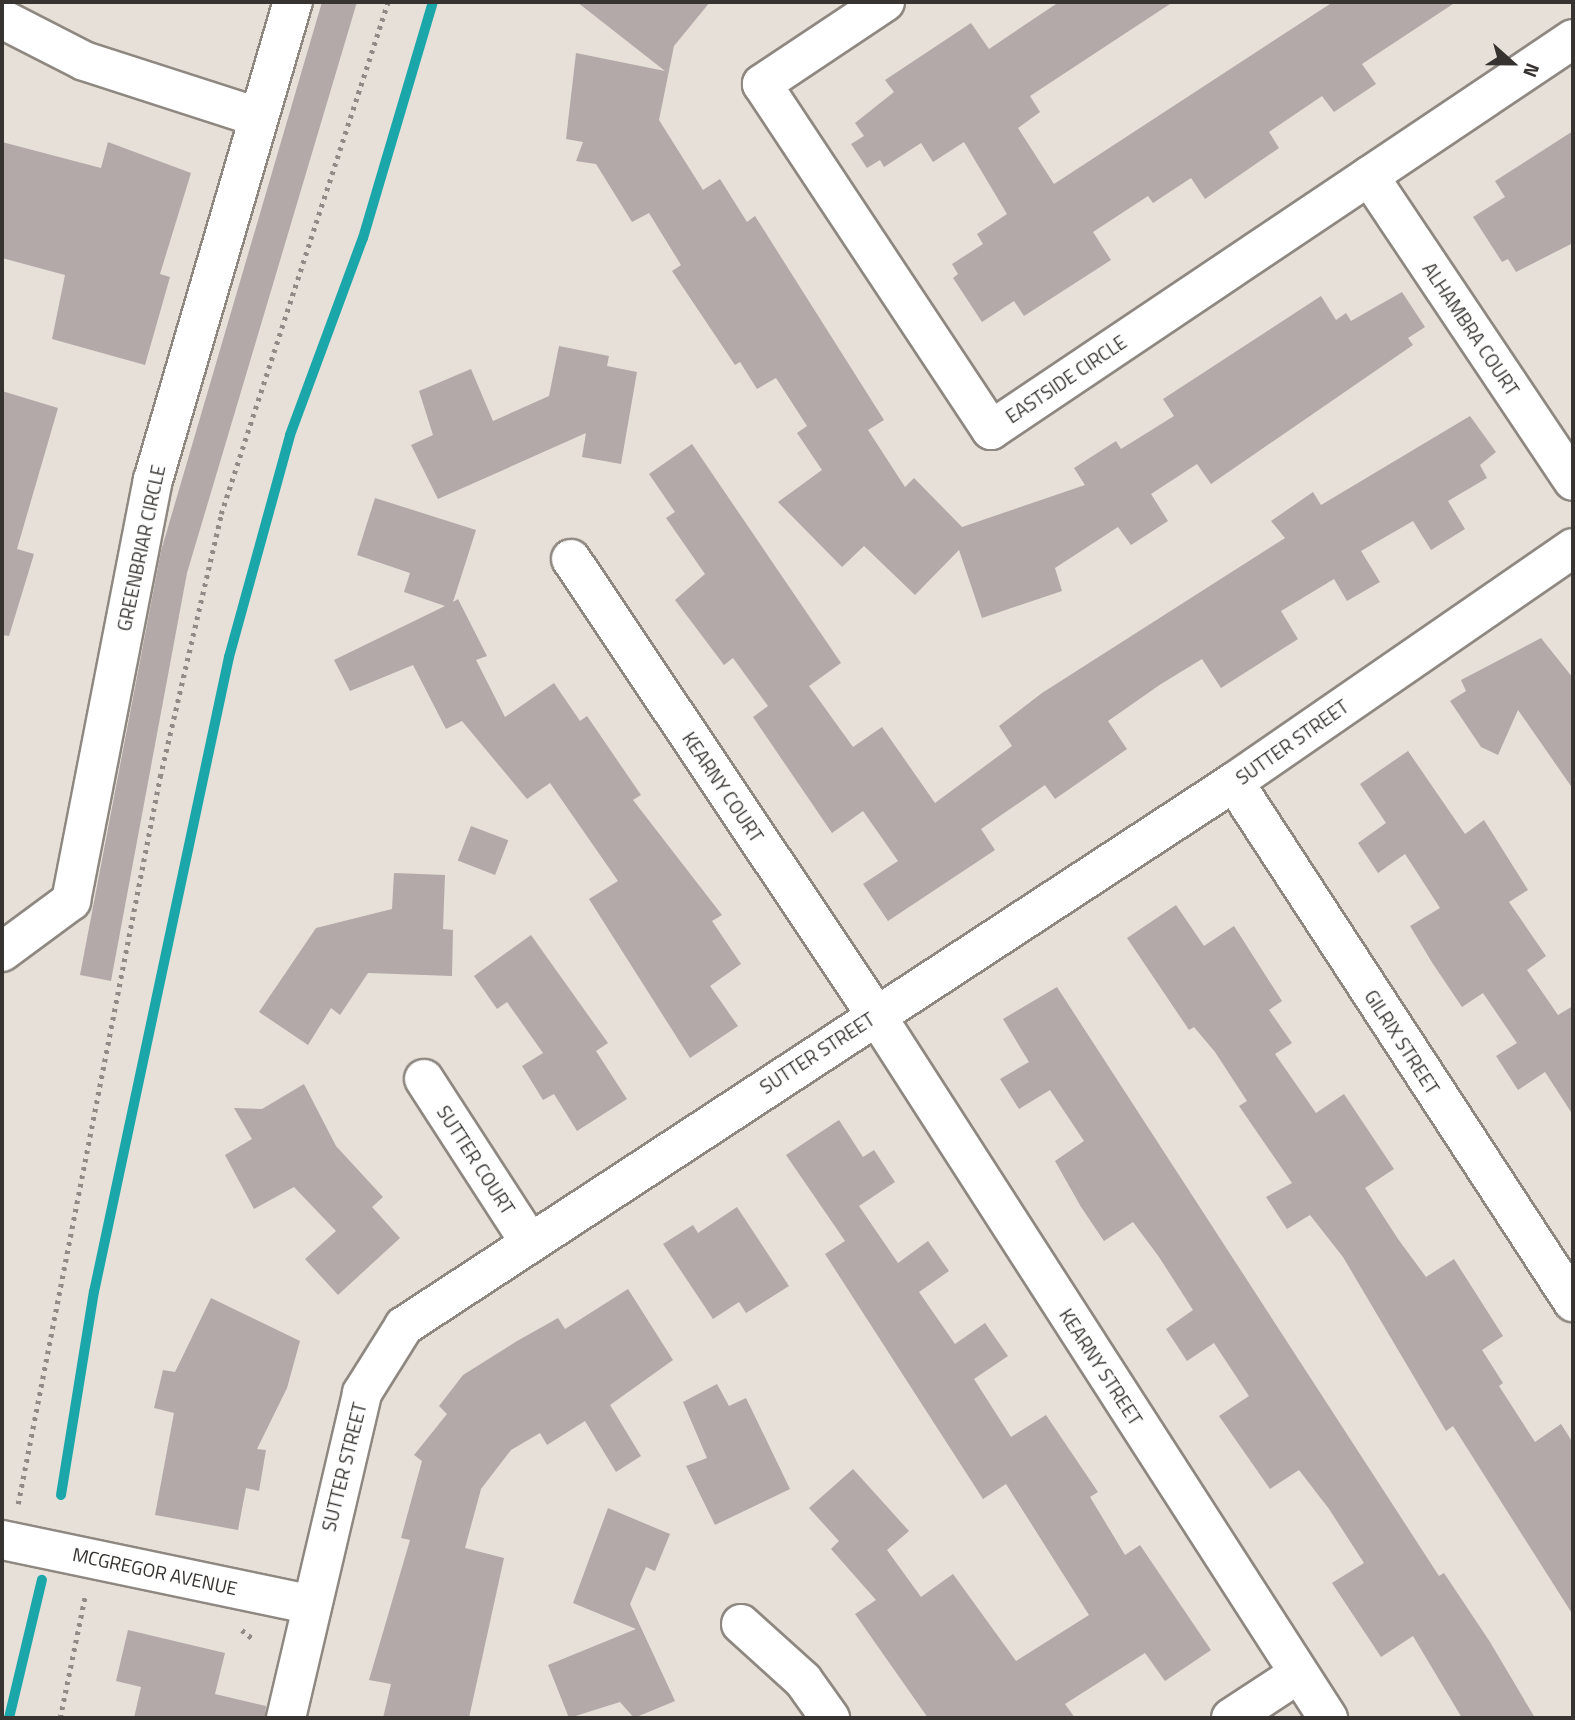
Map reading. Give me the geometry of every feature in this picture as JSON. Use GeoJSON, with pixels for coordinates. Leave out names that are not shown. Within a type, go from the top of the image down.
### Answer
{"type":"FeatureCollection","features":[{"type":"Feature","properties":{"kind":"street","name":"GREENBRIAR CIRCLE"},"geometry":{"type":"LineString","coordinates":[[2,952],[71,901],[153,480],[257,117],[293,2]]}},
{"type":"Feature","properties":{"kind":"street","name":"EASTSIDE CIRCLE"},"geometry":{"type":"LineString","coordinates":[[885,2],[762,84],[991,429],[1573,39]]}},
{"type":"Feature","properties":{"kind":"street"},"geometry":{"type":"LineString","coordinates":[[2,19],[84,61],[257,117]]}},
{"type":"Feature","properties":{"kind":"street","name":"ALHAMBRA COURT"},"geometry":{"type":"LineString","coordinates":[[1369,176],[1573,481]]}},
{"type":"Feature","properties":{"kind":"street","name":"SUTTER STREET"},"geometry":{"type":"LineString","coordinates":[[286,1718],[309,1604],[362,1393],[404,1326],[528,1240],[1234,782],[1573,548]]}},
{"type":"Feature","properties":{"kind":"street","name":"KEARNY COURT"},"geometry":{"type":"LineString","coordinates":[[571,559],[876,1015]]}},
{"type":"Feature","properties":{"kind":"street","name":"GILRIX STREET"},"geometry":{"type":"LineString","coordinates":[[1234,782],[1573,1302]]}},
{"type":"Feature","properties":{"kind":"street","name":"KEARNY STREET"},"geometry":{"type":"LineString","coordinates":[[876,1015],[1328,1718]]}},
{"type":"Feature","properties":{"kind":"street","name":"SUTTER COURT"},"geometry":{"type":"LineString","coordinates":[[424,1079],[528,1240]]}},
{"type":"Feature","properties":{"kind":"street","name":"MCGREGOR AVENUE"},"geometry":{"type":"LineString","coordinates":[[2,1540],[309,1604]]}},
{"type":"Feature","properties":{"kind":"street"},"geometry":{"type":"LineString","coordinates":[[741,1624],[803,1681],[830,1718]]}},
{"type":"Feature","properties":{"kind":"street"},"geometry":{"type":"LineString","coordinates":[[1231,1718],[1298,1674]]}},
{"type":"Feature","properties":{"kind":"path"},"geometry":{"type":"LineString","coordinates":[[18,1505],[160,777],[221,514],[388,2]]}},
{"type":"Feature","properties":{"kind":"path"},"geometry":{"type":"LineString","coordinates":[[60,1718],[85,1594]]}},
{"type":"Feature","properties":{"kind":"building"},"geometry":{"type":"Polygon","coordinates":[[[322,2],[357,2],[187,573],[111,981],[80,975],[161,551],[322,2]]]}},
{"type":"Feature","properties":{"kind":"building"},"geometry":{"type":"Polygon","coordinates":[[[577,2],[710,2],[674,46],[659,120],[703,190],[720,179],[747,222],[755,216],[884,420],[868,430],[905,487],[914,478],[962,527],[1085,485],[1074,468],[1116,441],[1121,449],[1174,416],[1163,399],[1321,296],[1336,320],[1346,313],[1351,321],[1402,292],[1425,327],[1408,338],[1413,345],[1211,484],[1197,464],[1151,494],[1168,521],[1131,545],[1118,527],[1055,568],[1062,591],[982,618],[959,550],[915,595],[864,546],[842,567],[778,502],[822,470],[797,433],[807,426],[776,378],[757,389],[740,362],[735,365],[672,271],[681,265],[649,213],[632,222],[596,164],[576,161],[583,142],[566,139],[576,53],[665,71],[577,2]]]}},
{"type":"Feature","properties":{"kind":"building"},"geometry":{"type":"Polygon","coordinates":[[[1059,2],[1173,2],[1030,96],[1040,112],[1018,128],[1054,184],[1333,2],[1456,2],[1362,64],[1376,84],[1334,112],[1322,96],[1269,132],[1279,148],[1205,199],[1191,178],[1153,203],[1148,196],[1093,232],[1111,260],[1024,316],[1014,301],[982,322],[953,278],[958,274],[952,264],[983,244],[977,234],[1007,214],[964,142],[933,162],[921,143],[884,167],[880,160],[867,168],[851,144],[864,136],[855,123],[894,92],[885,80],[971,23],[989,49],[1059,2]]]}},
{"type":"Feature","properties":{"kind":"building"},"geometry":{"type":"Polygon","coordinates":[[[1573,131],[1573,243],[1516,272],[1508,259],[1502,262],[1473,217],[1505,197],[1495,181],[1573,131]]]}},
{"type":"Feature","properties":{"kind":"building"},"geometry":{"type":"Polygon","coordinates":[[[2,142],[101,168],[108,142],[191,173],[160,274],[170,277],[145,365],[52,339],[65,275],[2,258],[2,142]]]}},
{"type":"Feature","properties":{"kind":"building"},"geometry":{"type":"Polygon","coordinates":[[[559,346],[609,356],[607,366],[637,372],[621,464],[582,457],[586,433],[438,499],[411,445],[433,435],[419,391],[471,369],[493,421],[549,396],[559,346]]]}},
{"type":"Feature","properties":{"kind":"building"},"geometry":{"type":"Polygon","coordinates":[[[2,391],[58,408],[17,549],[34,554],[9,636],[2,635],[2,391]]]}},
{"type":"Feature","properties":{"kind":"building"},"geometry":{"type":"Polygon","coordinates":[[[1470,416],[1496,452],[1480,465],[1487,478],[1448,501],[1465,529],[1431,550],[1413,521],[1361,551],[1380,582],[1347,601],[1334,579],[1281,611],[1298,639],[1221,688],[1202,659],[1161,684],[1108,721],[1127,749],[1055,799],[1045,785],[981,829],[995,850],[888,921],[863,884],[898,861],[863,811],[832,833],[753,717],[768,706],[733,658],[724,665],[675,600],[705,574],[666,518],[675,512],[649,474],[692,444],[841,663],[809,686],[853,747],[882,727],[935,803],[1012,746],[999,726],[1042,693],[1285,538],[1271,521],[1313,492],[1321,505],[1470,416]]]}},
{"type":"Feature","properties":{"kind":"building"},"geometry":{"type":"Polygon","coordinates":[[[375,498],[476,530],[453,602],[458,599],[487,656],[476,660],[505,717],[554,683],[580,721],[587,716],[641,795],[633,800],[722,915],[712,921],[741,964],[710,986],[738,1026],[690,1058],[589,899],[618,881],[550,783],[527,799],[462,721],[446,729],[413,665],[350,691],[334,660],[445,606],[404,592],[410,573],[357,555],[375,498]]]}},
{"type":"Feature","properties":{"kind":"building"},"geometry":{"type":"Polygon","coordinates":[[[1541,638],[1573,678],[1573,789],[1518,710],[1498,755],[1481,747],[1450,701],[1466,691],[1461,680],[1541,638]]]}},
{"type":"Feature","properties":{"kind":"building"},"geometry":{"type":"Polygon","coordinates":[[[1408,751],[1465,834],[1484,820],[1528,890],[1509,902],[1546,956],[1527,970],[1558,1015],[1573,1006],[1573,1115],[1545,1072],[1518,1090],[1496,1056],[1517,1043],[1483,993],[1462,1007],[1433,964],[1410,926],[1440,908],[1405,854],[1378,873],[1358,843],[1386,823],[1360,784],[1408,751]]]}},
{"type":"Feature","properties":{"kind":"building"},"geometry":{"type":"Polygon","coordinates":[[[471,826],[508,840],[495,875],[458,861],[471,826]]]}},
{"type":"Feature","properties":{"kind":"building"},"geometry":{"type":"Polygon","coordinates":[[[394,873],[445,875],[443,929],[453,930],[452,976],[368,973],[340,1015],[331,1008],[308,1045],[259,1012],[316,928],[392,909],[394,873]]]}},
{"type":"Feature","properties":{"kind":"building"},"geometry":{"type":"Polygon","coordinates":[[[1176,905],[1204,946],[1234,926],[1282,1001],[1269,1010],[1292,1043],[1275,1054],[1316,1113],[1344,1094],[1394,1169],[1365,1188],[1398,1239],[1426,1277],[1454,1259],[1503,1336],[1482,1350],[1503,1383],[1499,1386],[1535,1442],[1561,1424],[1573,1443],[1573,1615],[1453,1426],[1446,1431],[1343,1257],[1310,1215],[1287,1229],[1266,1197],[1292,1183],[1239,1106],[1247,1101],[1215,1052],[1194,1027],[1189,1030],[1127,938],[1176,905]]]}},
{"type":"Feature","properties":{"kind":"building"},"geometry":{"type":"Polygon","coordinates":[[[531,935],[608,1043],[596,1051],[627,1099],[577,1131],[554,1094],[543,1100],[522,1066],[543,1053],[507,1002],[497,1009],[474,976],[531,935]]]}},
{"type":"Feature","properties":{"kind":"building"},"geometry":{"type":"Polygon","coordinates":[[[1057,987],[1439,1576],[1444,1573],[1490,1642],[1535,1718],[1462,1718],[1413,1636],[1381,1657],[1332,1583],[1364,1563],[1329,1509],[1299,1470],[1270,1489],[1219,1416],[1249,1396],[1214,1343],[1187,1361],[1166,1329],[1193,1310],[1159,1257],[1133,1222],[1104,1241],[1081,1207],[1055,1161],[1084,1141],[1050,1090],[1019,1109],[1000,1079],[1029,1062],[1003,1019],[1057,987]]]}},
{"type":"Feature","properties":{"kind":"building"},"geometry":{"type":"Polygon","coordinates":[[[304,1084],[336,1146],[383,1197],[372,1207],[400,1238],[338,1295],[305,1259],[336,1231],[294,1187],[254,1209],[225,1155],[252,1139],[234,1108],[262,1109],[304,1084]]]}},
{"type":"Feature","properties":{"kind":"building"},"geometry":{"type":"Polygon","coordinates":[[[839,1120],[863,1157],[874,1150],[895,1182],[859,1206],[898,1263],[928,1241],[949,1271],[919,1292],[955,1344],[985,1323],[1008,1356],[974,1379],[1011,1437],[1046,1415],[1098,1492],[1090,1497],[1125,1555],[1140,1545],[1211,1650],[1165,1681],[1145,1653],[1065,1704],[1075,1718],[928,1718],[855,1614],[876,1600],[831,1549],[839,1541],[809,1508],[853,1469],[909,1531],[887,1550],[921,1597],[953,1574],[1016,1661],[1089,1615],[1006,1484],[983,1499],[825,1254],[845,1241],[786,1155],[839,1120]]]}},
{"type":"Feature","properties":{"kind":"building"},"geometry":{"type":"Polygon","coordinates":[[[737,1207],[789,1286],[746,1313],[739,1302],[713,1319],[663,1244],[693,1225],[698,1233],[737,1207]]]}},
{"type":"Feature","properties":{"kind":"building"},"geometry":{"type":"Polygon","coordinates":[[[628,1289],[673,1360],[610,1405],[641,1456],[616,1472],[585,1421],[547,1445],[540,1433],[511,1450],[481,1489],[465,1548],[504,1558],[469,1718],[383,1718],[391,1684],[369,1680],[410,1540],[401,1538],[422,1461],[414,1455],[447,1414],[439,1406],[463,1375],[517,1341],[558,1318],[565,1329],[628,1289]]]}},
{"type":"Feature","properties":{"kind":"building"},"geometry":{"type":"Polygon","coordinates":[[[211,1298],[300,1341],[287,1388],[257,1449],[266,1450],[259,1491],[246,1488],[238,1530],[155,1515],[174,1413],[154,1408],[163,1370],[175,1372],[211,1298]]]}},
{"type":"Feature","properties":{"kind":"building"},"geometry":{"type":"Polygon","coordinates":[[[717,1384],[729,1406],[746,1398],[790,1489],[715,1525],[686,1466],[707,1458],[683,1402],[717,1384]]]}},
{"type":"Feature","properties":{"kind":"building"},"geometry":{"type":"Polygon","coordinates":[[[608,1508],[670,1534],[655,1571],[646,1567],[630,1604],[675,1701],[634,1718],[620,1702],[569,1718],[548,1665],[636,1629],[573,1603],[608,1508]]]}},
{"type":"Feature","properties":{"kind":"building"},"geometry":{"type":"Polygon","coordinates":[[[128,1630],[225,1653],[215,1694],[266,1706],[265,1718],[134,1718],[141,1687],[116,1681],[128,1630]]]}},
{"type":"Feature","properties":{"kind":"waterway"},"geometry":{"type":"LineString","coordinates":[[61,1495],[94,1292],[229,657],[290,435],[363,238],[433,2]]}},
{"type":"Feature","properties":{"kind":"waterway"},"geometry":{"type":"LineString","coordinates":[[9,1718],[42,1580]]}}]}
